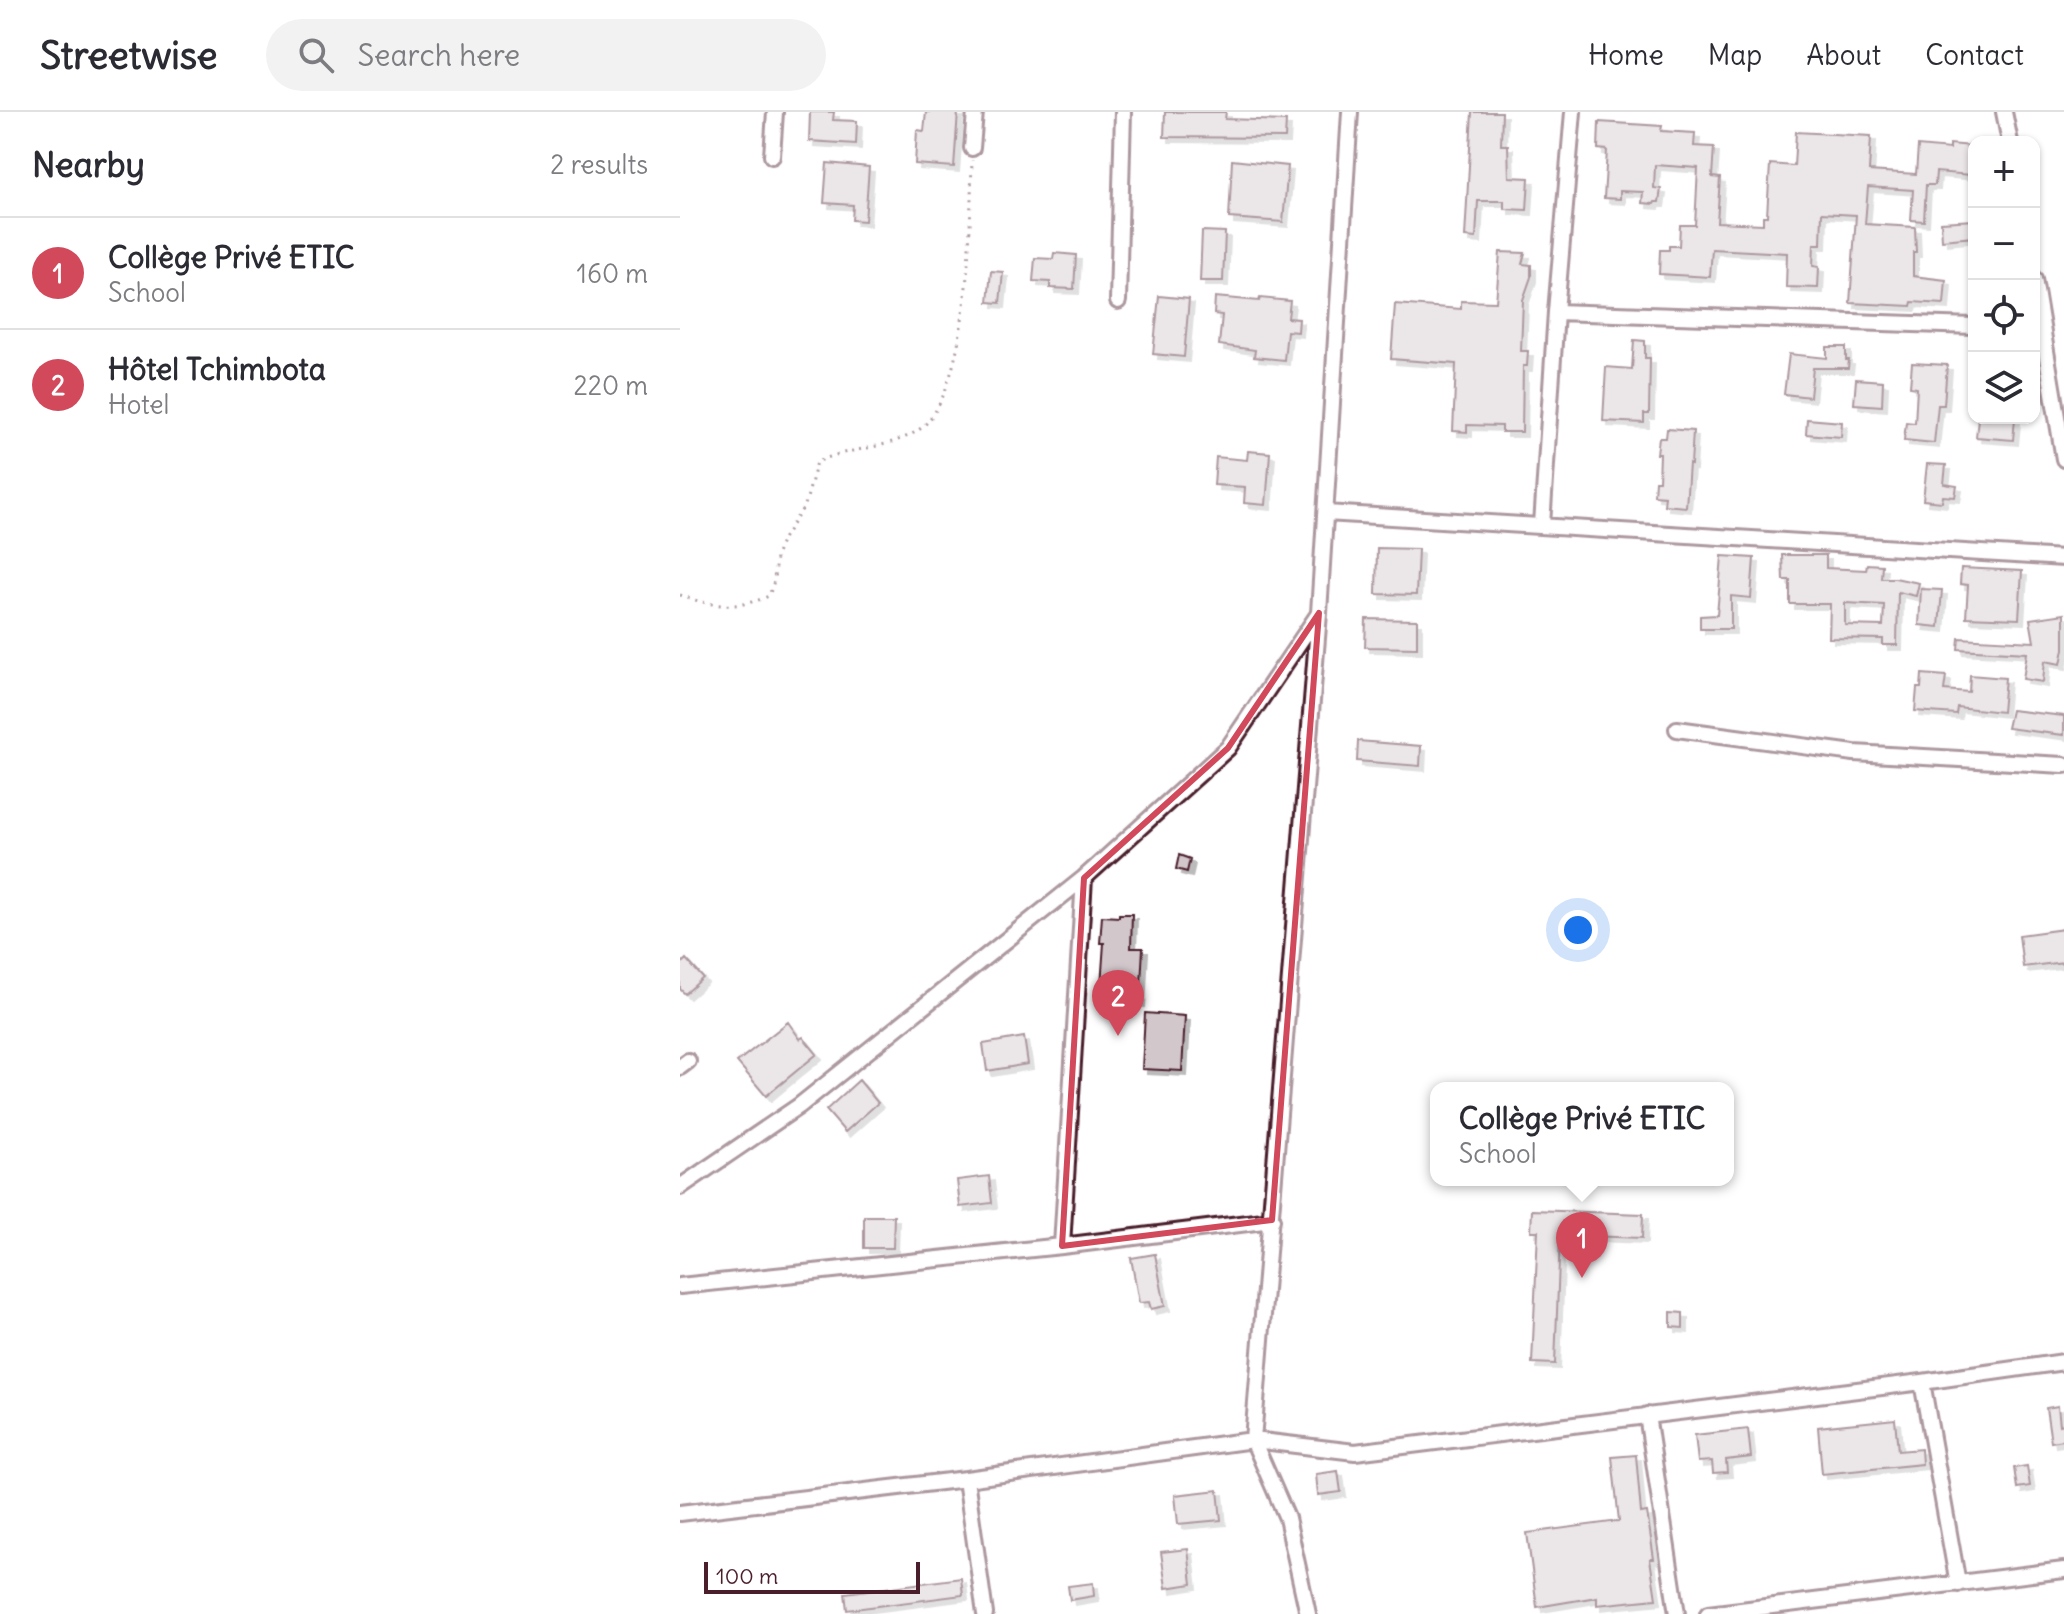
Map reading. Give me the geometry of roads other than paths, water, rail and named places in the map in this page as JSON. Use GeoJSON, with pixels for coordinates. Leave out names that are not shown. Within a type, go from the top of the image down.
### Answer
{"type":"FeatureCollection","features":[{"type":"Feature","properties":{"kind":"street"},"geometry":{"type":"LineString","coordinates":[[772,156],[775,112]]}},
{"type":"Feature","properties":{"kind":"street"},"geometry":{"type":"LineString","coordinates":[[972,148],[975,112]]}},
{"type":"Feature","properties":{"kind":"street"},"geometry":{"type":"LineString","coordinates":[[1118,301],[1123,112]]}},
{"type":"Feature","properties":{"kind":"street"},"geometry":{"type":"LineString","coordinates":[[1308,1614],[1287,1518],[1253,1440],[1319,613],[1350,112]]}},
{"type":"Feature","properties":{"kind":"street"},"geometry":{"type":"LineString","coordinates":[[1542,525],[1573,112]]}},
{"type":"Feature","properties":{"kind":"street"},"geometry":{"type":"LineString","coordinates":[[2004,112],[2009,136]]}},
{"type":"Feature","properties":{"kind":"street"},"geometry":{"type":"LineString","coordinates":[[1556,312],[1968,326]]}},
{"type":"Feature","properties":{"kind":"street"},"geometry":{"type":"LineString","coordinates":[[2040,338],[2064,459]]}},
{"type":"Feature","properties":{"kind":"street"},"geometry":{"type":"LineString","coordinates":[[1326,513],[2064,558]]}},
{"type":"Feature","properties":{"kind":"street"},"geometry":{"type":"LineString","coordinates":[[680,1187],[799,1106],[1084,878],[1228,748],[1319,613]]}},
{"type":"Feature","properties":{"kind":"street"},"geometry":{"type":"LineString","coordinates":[[1677,729],[1854,753],[2064,765]]}},
{"type":"Feature","properties":{"kind":"street"},"geometry":{"type":"LineString","coordinates":[[1062,1246],[1084,878]]}},
{"type":"Feature","properties":{"kind":"street"},"geometry":{"type":"LineString","coordinates":[[680,1286],[1062,1246],[1272,1220]]}},
{"type":"Feature","properties":{"kind":"street"},"geometry":{"type":"LineString","coordinates":[[680,1513],[966,1479],[1253,1440],[1355,1452],[2064,1362]]}},
{"type":"Feature","properties":{"kind":"street"},"geometry":{"type":"LineString","coordinates":[[1922,1382],[1958,1584]]}},
{"type":"Feature","properties":{"kind":"street"},"geometry":{"type":"LineString","coordinates":[[1647,1415],[1677,1614]]}},
{"type":"Feature","properties":{"kind":"street"},"geometry":{"type":"LineString","coordinates":[[966,1479],[985,1614]]}},
{"type":"Feature","properties":{"kind":"street"},"geometry":{"type":"LineString","coordinates":[[1708,1614],[2064,1570]]}},
{"type":"Feature","properties":{"kind":"place","name":"Hôtel Tchimbota"},"geometry":{"type":"Point","coordinates":[1118,1036]}},
{"type":"Feature","properties":{"kind":"place","name":"Collège Privé ETIC"},"geometry":{"type":"Point","coordinates":[1582,1278]}}]}
